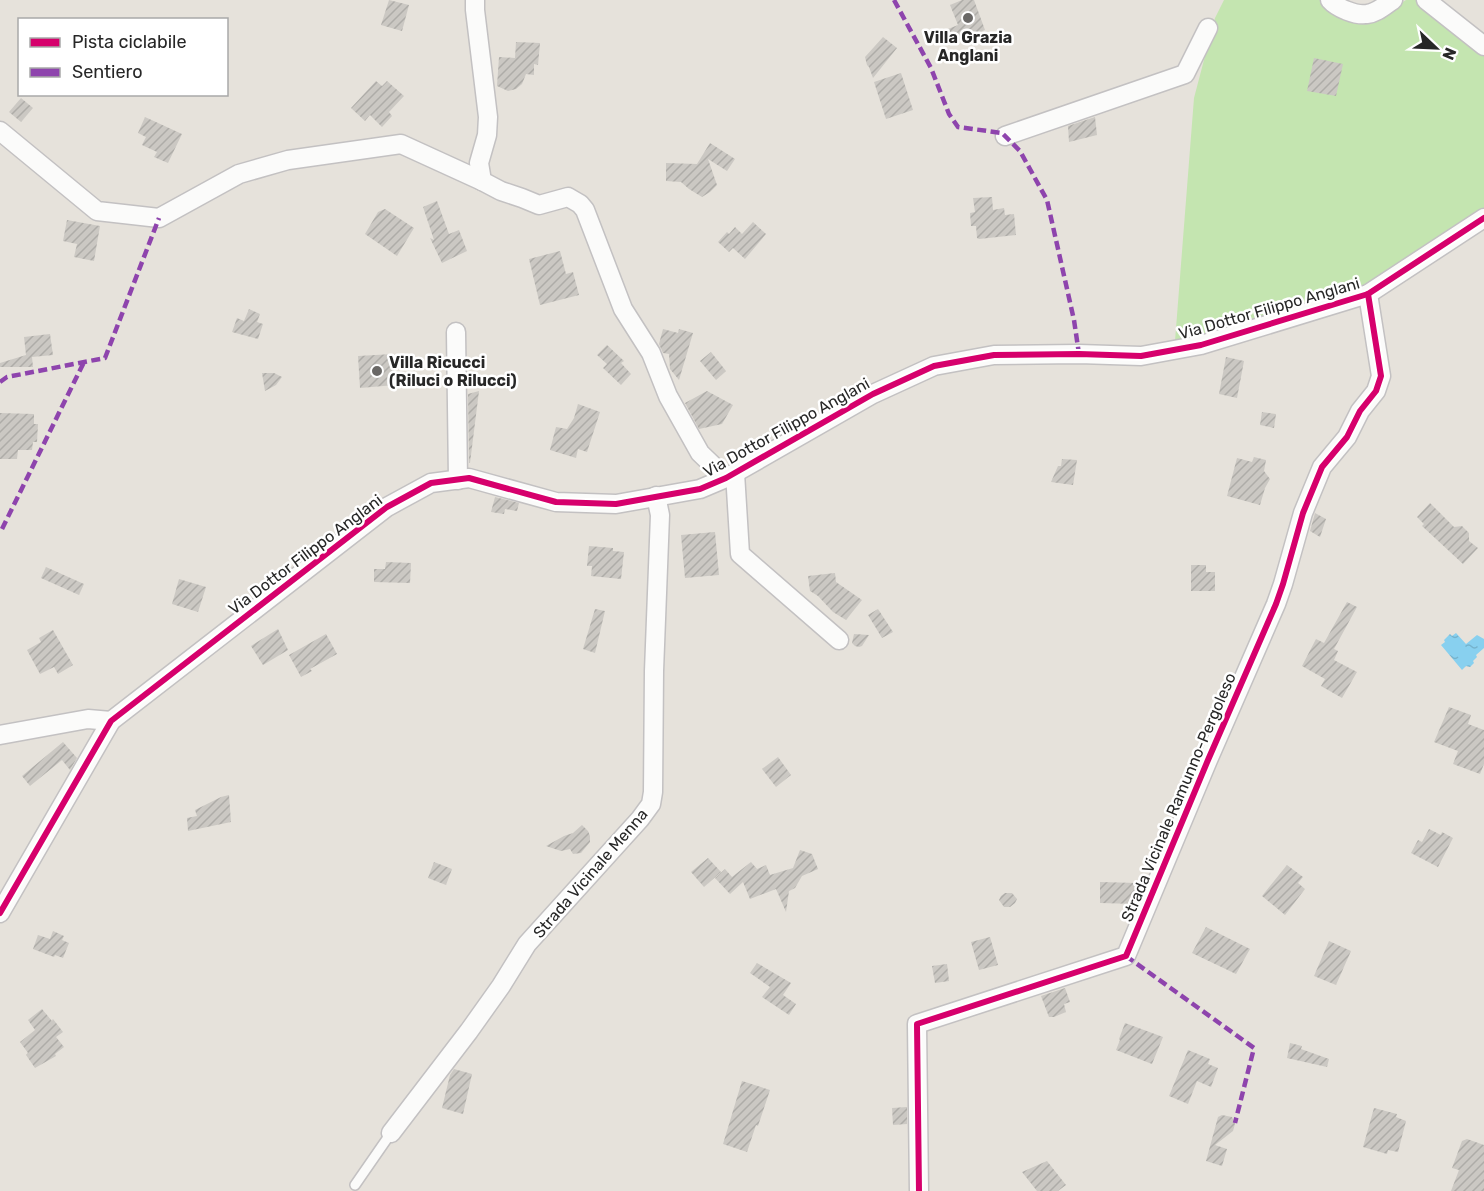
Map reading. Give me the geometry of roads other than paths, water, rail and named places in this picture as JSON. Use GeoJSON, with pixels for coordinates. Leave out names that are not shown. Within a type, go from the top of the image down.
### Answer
{"type":"FeatureCollection","features":[{"type":"Feature","properties":{"kind":"street"},"geometry":{"type":"LineString","coordinates":[[475,0],[489,117],[487,135],[479,163],[482,181]]}},
{"type":"Feature","properties":{"kind":"street"},"geometry":{"type":"LineString","coordinates":[[1330,0],[1341,9],[1365,15],[1379,10],[1393,0]]}},
{"type":"Feature","properties":{"kind":"street"},"geometry":{"type":"LineString","coordinates":[[1426,0],[1484,46]]}},
{"type":"Feature","properties":{"kind":"street"},"geometry":{"type":"LineString","coordinates":[[1005,136],[1185,74],[1208,28]]}},
{"type":"Feature","properties":{"kind":"street"},"geometry":{"type":"LineString","coordinates":[[0,131],[97,211],[159,219],[239,174],[288,160],[401,144],[501,191],[539,205],[568,197],[580,204],[585,210],[623,309],[651,352],[668,396],[700,453],[730,475],[740,554],[839,640]]}},
{"type":"Feature","properties":{"kind":"street","name":"Via Dottor Filippo Anglani"},"geometry":{"type":"LineString","coordinates":[[111,720],[387,507],[431,483],[469,478],[556,502],[616,504],[700,489],[730,475],[873,394],[934,366],[994,355],[1142,356],[1201,345],[1368,294],[1484,218]]}},
{"type":"Feature","properties":{"kind":"street","name":"Strada Vicinale Ramunno-Pergoleso"},"geometry":{"type":"LineString","coordinates":[[919,1191],[917,1024],[1126,956],[1276,604],[1303,513],[1322,467],[1347,437],[1360,411],[1376,391],[1381,376],[1368,294]]}},
{"type":"Feature","properties":{"kind":"street"},"geometry":{"type":"LineString","coordinates":[[456,332],[458,480]]}},
{"type":"Feature","properties":{"kind":"street","name":"Strada Vicinale Menna"},"geometry":{"type":"LineString","coordinates":[[390,1133],[469,1031],[527,944],[651,804],[660,515],[656,496]]}},
{"type":"Feature","properties":{"kind":"street"},"geometry":{"type":"LineString","coordinates":[[0,735],[88,719],[111,720],[0,913]]}},
{"type":"Feature","properties":{"kind":"lane"},"geometry":{"type":"LineString","coordinates":[[355,1185],[390,1133]]}},
{"type":"Feature","properties":{"kind":"water"},"geometry":{"type":"Polygon","coordinates":[[[1456,633],[1466,644],[1477,635],[1484,639],[1484,648],[1476,655],[1474,663],[1462,670],[1441,645],[1450,634],[1452,636],[1456,633]]]}},
{"type":"Feature","properties":{"kind":"place","name":"Villa Grazia Anglani"},"geometry":{"type":"Point","coordinates":[968,18]}},
{"type":"Feature","properties":{"kind":"place","name":"Villa Ricucci (Riluci o Rilucci)"},"geometry":{"type":"Point","coordinates":[377,371]}}]}
